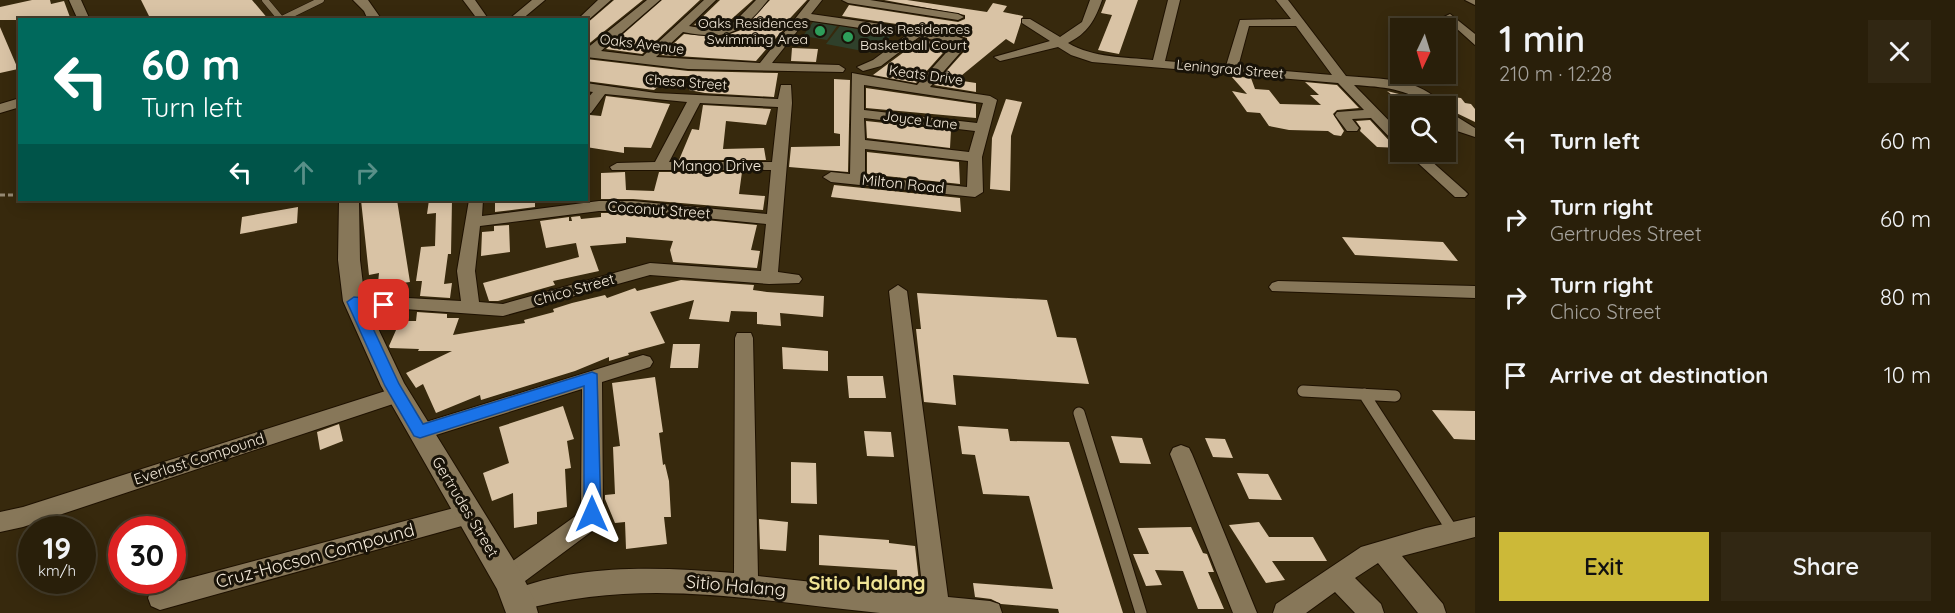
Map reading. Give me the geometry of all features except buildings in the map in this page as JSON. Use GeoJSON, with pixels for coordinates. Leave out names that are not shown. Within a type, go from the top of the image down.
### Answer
{"type":"FeatureCollection","features":[{"type":"Feature","properties":{"kind":"street"},"geometry":{"type":"LineString","coordinates":[[75,0],[83,18]]}},
{"type":"Feature","properties":{"kind":"street"},"geometry":{"type":"LineString","coordinates":[[360,0],[370,9],[374,18]]}},
{"type":"Feature","properties":{"kind":"street"},"geometry":{"type":"LineString","coordinates":[[469,0],[482,18]]}},
{"type":"Feature","properties":{"kind":"street"},"geometry":{"type":"LineString","coordinates":[[516,18],[539,0]]}},
{"type":"Feature","properties":{"kind":"street"},"geometry":{"type":"LineString","coordinates":[[584,18],[605,0]]}},
{"type":"Feature","properties":{"kind":"street"},"geometry":{"type":"LineString","coordinates":[[589,53],[654,0]]}},
{"type":"Feature","properties":{"kind":"street"},"geometry":{"type":"LineString","coordinates":[[645,61],[710,0]]}},
{"type":"Feature","properties":{"kind":"street"},"geometry":{"type":"LineString","coordinates":[[678,28],[717,35],[726,34],[762,0]]}},
{"type":"Feature","properties":{"kind":"street"},"geometry":{"type":"LineString","coordinates":[[764,66],[816,0]]}},
{"type":"Feature","properties":{"kind":"street"},"geometry":{"type":"LineString","coordinates":[[848,0],[959,14],[956,41],[920,90]]}},
{"type":"Feature","properties":{"kind":"street"},"geometry":{"type":"LineString","coordinates":[[1000,57],[1060,41],[1087,24],[1096,0]]}},
{"type":"Feature","properties":{"kind":"street"},"geometry":{"type":"LineString","coordinates":[[1158,63],[1174,0]]}},
{"type":"Feature","properties":{"kind":"street"},"geometry":{"type":"LineString","coordinates":[[1282,0],[1341,80],[1390,130]]}},
{"type":"Feature","properties":{"kind":"street"},"geometry":{"type":"LineString","coordinates":[[1471,0],[1475,2]]}},
{"type":"Feature","properties":{"kind":"street"},"geometry":{"type":"LineString","coordinates":[[803,16],[956,41]]}},
{"type":"Feature","properties":{"kind":"street"},"geometry":{"type":"LineString","coordinates":[[1450,17],[1475,41]]}},
{"type":"Feature","properties":{"kind":"street","name":"Leningrad Street"},"geometry":{"type":"LineString","coordinates":[[1026,21],[1075,52],[1092,58],[1408,87],[1424,96]]}},
{"type":"Feature","properties":{"kind":"street"},"geometry":{"type":"LineString","coordinates":[[1230,69],[1244,22],[1301,23]]}},
{"type":"Feature","properties":{"kind":"street"},"geometry":{"type":"LineString","coordinates":[[858,180],[859,75],[917,33]]}},
{"type":"Feature","properties":{"kind":"street","name":"Oaks Avenue"},"geometry":{"type":"LineString","coordinates":[[589,53],[645,61],[839,69],[847,64],[859,75]]}},
{"type":"Feature","properties":{"kind":"street","name":"Keats Drive"},"geometry":{"type":"LineString","coordinates":[[859,75],[920,90],[990,100],[981,128]]}},
{"type":"Feature","properties":{"kind":"street","name":"Chesa Street"},"geometry":{"type":"LineString","coordinates":[[588,87],[695,99],[785,95],[778,166]]}},
{"type":"Feature","properties":{"kind":"street"},"geometry":{"type":"LineString","coordinates":[[588,107],[602,89]]}},
{"type":"Feature","properties":{"kind":"street","name":"Mango Drive"},"geometry":{"type":"LineString","coordinates":[[695,99],[660,166],[778,166]]}},
{"type":"Feature","properties":{"kind":"street"},"geometry":{"type":"LineString","coordinates":[[0,109],[18,103]]}},
{"type":"Feature","properties":{"kind":"street","name":"Joyce Lane"},"geometry":{"type":"LineString","coordinates":[[858,113],[981,128]]}},
{"type":"Feature","properties":{"kind":"street"},"geometry":{"type":"LineString","coordinates":[[1352,128],[1342,115],[1373,114]]}},
{"type":"Feature","properties":{"kind":"street"},"geometry":{"type":"LineString","coordinates":[[1456,123],[1475,133]]}},
{"type":"Feature","properties":{"kind":"street"},"geometry":{"type":"LineString","coordinates":[[858,144],[975,157],[981,128]]}},
{"type":"Feature","properties":{"kind":"street","name":"Milton Road"},"geometry":{"type":"LineString","coordinates":[[831,177],[975,192],[975,157]]}},
{"type":"Feature","properties":{"kind":"street"},"geometry":{"type":"LineString","coordinates":[[1424,162],[1460,194]]}},
{"type":"Feature","properties":{"kind":"street"},"geometry":{"type":"LineString","coordinates":[[617,167],[660,166]]}},
{"type":"Feature","properties":{"kind":"street"},"geometry":{"type":"LineString","coordinates":[[769,278],[778,166]]}},
{"type":"Feature","properties":{"kind":"street","name":"Gertrudes Street"},"geometry":{"type":"LineString","coordinates":[[349,201],[349,260],[354,302],[398,394],[516,597]]}},
{"type":"Feature","properties":{"kind":"street"},"geometry":{"type":"LineString","coordinates":[[471,309],[466,271],[476,201]]}},
{"type":"Feature","properties":{"kind":"street","name":"Coconut Street"},"geometry":{"type":"LineString","coordinates":[[472,222],[599,206],[633,206],[773,220]]}},
{"type":"Feature","properties":{"kind":"street","name":"Chico Street"},"geometry":{"type":"LineString","coordinates":[[354,302],[503,310],[650,269],[793,279]]}},
{"type":"Feature","properties":{"kind":"street"},"geometry":{"type":"LineString","coordinates":[[1278,287],[1475,292]]}},
{"type":"Feature","properties":{"kind":"street"},"geometry":{"type":"LineString","coordinates":[[898,291],[937,607]]}},
{"type":"Feature","properties":{"kind":"street"},"geometry":{"type":"LineString","coordinates":[[744,338],[746,586]]}},
{"type":"Feature","properties":{"kind":"street"},"geometry":{"type":"LineString","coordinates":[[420,432],[643,362]]}},
{"type":"Feature","properties":{"kind":"street"},"geometry":{"type":"LineString","coordinates":[[516,597],[592,514],[592,378]]}},
{"type":"Feature","properties":{"kind":"street","name":"Everlast Compound"},"geometry":{"type":"LineString","coordinates":[[0,522],[34,513],[398,394]]}},
{"type":"Feature","properties":{"kind":"street"},"geometry":{"type":"LineString","coordinates":[[1181,454],[1245,613]]}},
{"type":"Feature","properties":{"kind":"street","name":"Cruz-Hocson Compound"},"geometry":{"type":"LineString","coordinates":[[160,598],[469,514]]}},
{"type":"Feature","properties":{"kind":"street"},"geometry":{"type":"LineString","coordinates":[[1285,613],[1369,555],[1426,538],[1465,530]]}},
{"type":"Feature","properties":{"kind":"street"},"geometry":{"type":"LineString","coordinates":[[1383,551],[1434,613]]}},
{"type":"Feature","properties":{"kind":"street"},"geometry":{"type":"LineString","coordinates":[[1337,577],[1372,613]]}},
{"type":"Feature","properties":{"kind":"street","name":"Sitio Halang"},"geometry":{"type":"LineString","coordinates":[[516,597],[556,587],[591,582],[650,579],[746,586],[990,613]]}},
{"type":"Feature","properties":{"kind":"lane"},"geometry":{"type":"LineString","coordinates":[[265,0],[279,18]]}},
{"type":"Feature","properties":{"kind":"lane"},"geometry":{"type":"LineString","coordinates":[[282,18],[321,0]]}},
{"type":"Feature","properties":{"kind":"lane"},"geometry":{"type":"LineString","coordinates":[[1303,391],[1395,396]]}},
{"type":"Feature","properties":{"kind":"lane"},"geometry":{"type":"LineString","coordinates":[[1364,394],[1465,530]]}},
{"type":"Feature","properties":{"kind":"lane"},"geometry":{"type":"LineString","coordinates":[[1079,413],[1141,613]]}},
{"type":"Feature","properties":{"kind":"path"},"geometry":{"type":"LineString","coordinates":[[0,195],[18,195]]}},
{"type":"Feature","properties":{"kind":"green space","name":"Oaks Residences Swimming Area"},"geometry":{"type":"Polygon","coordinates":[[[813,22],[837,26],[827,40],[803,36],[813,22]]]}},
{"type":"Feature","properties":{"kind":"green space","name":"Oaks Residences Basketball Court"},"geometry":{"type":"Polygon","coordinates":[[[840,26],[892,35],[873,53],[826,44],[840,26]]]}},
{"type":"Feature","properties":{"kind":"place","name":"Oaks Residences Swimming Area"},"geometry":{"type":"Point","coordinates":[820,31]}},
{"type":"Feature","properties":{"kind":"place","name":"Oaks Residences Basketball Court"},"geometry":{"type":"Point","coordinates":[848,37]}},
{"type":"Feature","properties":{"kind":"district","name":"Sitio Halang"},"geometry":{"type":"Point","coordinates":[867,583]}},
{"type":"Feature","properties":{"kind":"route"},"geometry":{"type":"LineString","coordinates":[[384,305],[354,302],[393,386],[420,432],[592,378],[592,514]]}}]}
